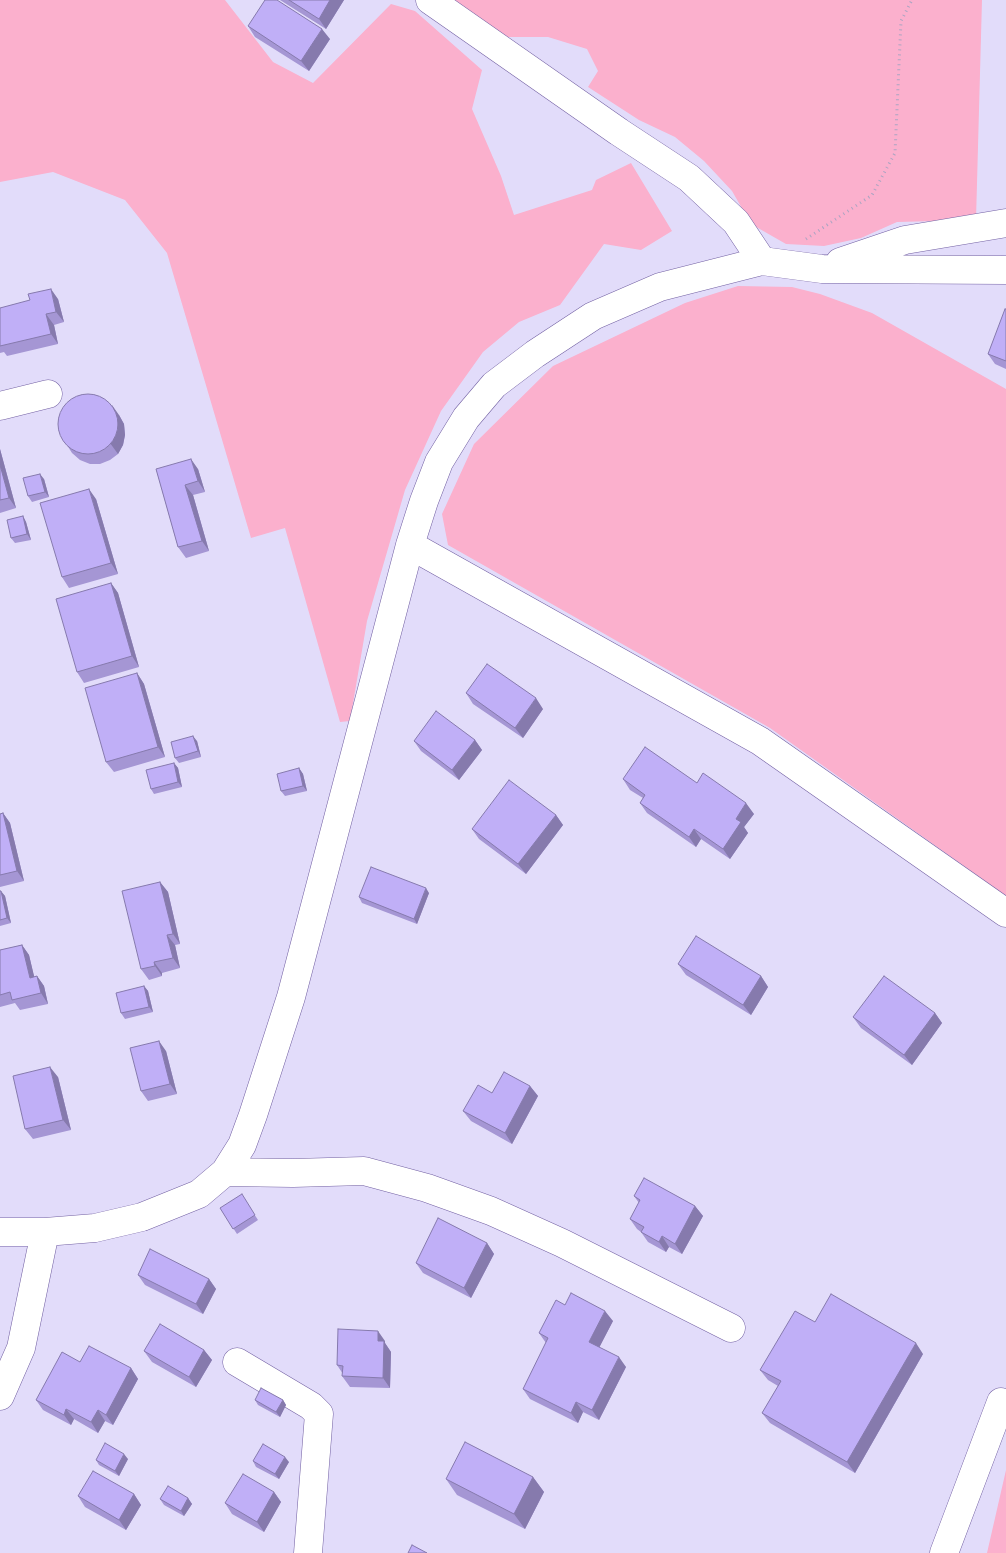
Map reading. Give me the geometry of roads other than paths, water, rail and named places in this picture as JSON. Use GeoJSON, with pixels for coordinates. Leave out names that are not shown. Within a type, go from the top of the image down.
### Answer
{"type":"FeatureCollection","features":[{"type":"Feature","properties":{"kind":"street"},"geometry":{"type":"LineString","coordinates":[[430,0],[619,132],[689,178],[736,222],[767,261]]}},
{"type":"Feature","properties":{"kind":"street"},"geometry":{"type":"LineString","coordinates":[[822,269],[905,240],[1006,223]]}},
{"type":"Feature","properties":{"kind":"street"},"geometry":{"type":"LineString","coordinates":[[0,1232],[46,1232],[95,1228],[142,1217],[199,1194],[225,1172],[242,1145],[291,997],[410,545],[424,501],[439,462],[466,418],[494,385],[535,354],[592,316],[660,287],[767,261],[822,269],[1006,270]]}},
{"type":"Feature","properties":{"kind":"street"},"geometry":{"type":"LineString","coordinates":[[0,406],[48,394]]}},
{"type":"Feature","properties":{"kind":"street"},"geometry":{"type":"LineString","coordinates":[[410,545],[760,741],[1006,913]]}},
{"type":"Feature","properties":{"kind":"street"},"geometry":{"type":"LineString","coordinates":[[225,1172],[364,1171],[427,1188],[491,1211],[562,1243],[731,1328]]}},
{"type":"Feature","properties":{"kind":"street"},"geometry":{"type":"LineString","coordinates":[[0,1396],[21,1348],[46,1232]]}},
{"type":"Feature","properties":{"kind":"street"},"geometry":{"type":"LineString","coordinates":[[237,1362],[311,1406],[319,1414],[308,1553]]}},
{"type":"Feature","properties":{"kind":"street"},"geometry":{"type":"LineString","coordinates":[[944,1553],[1002,1402]]}}]}
